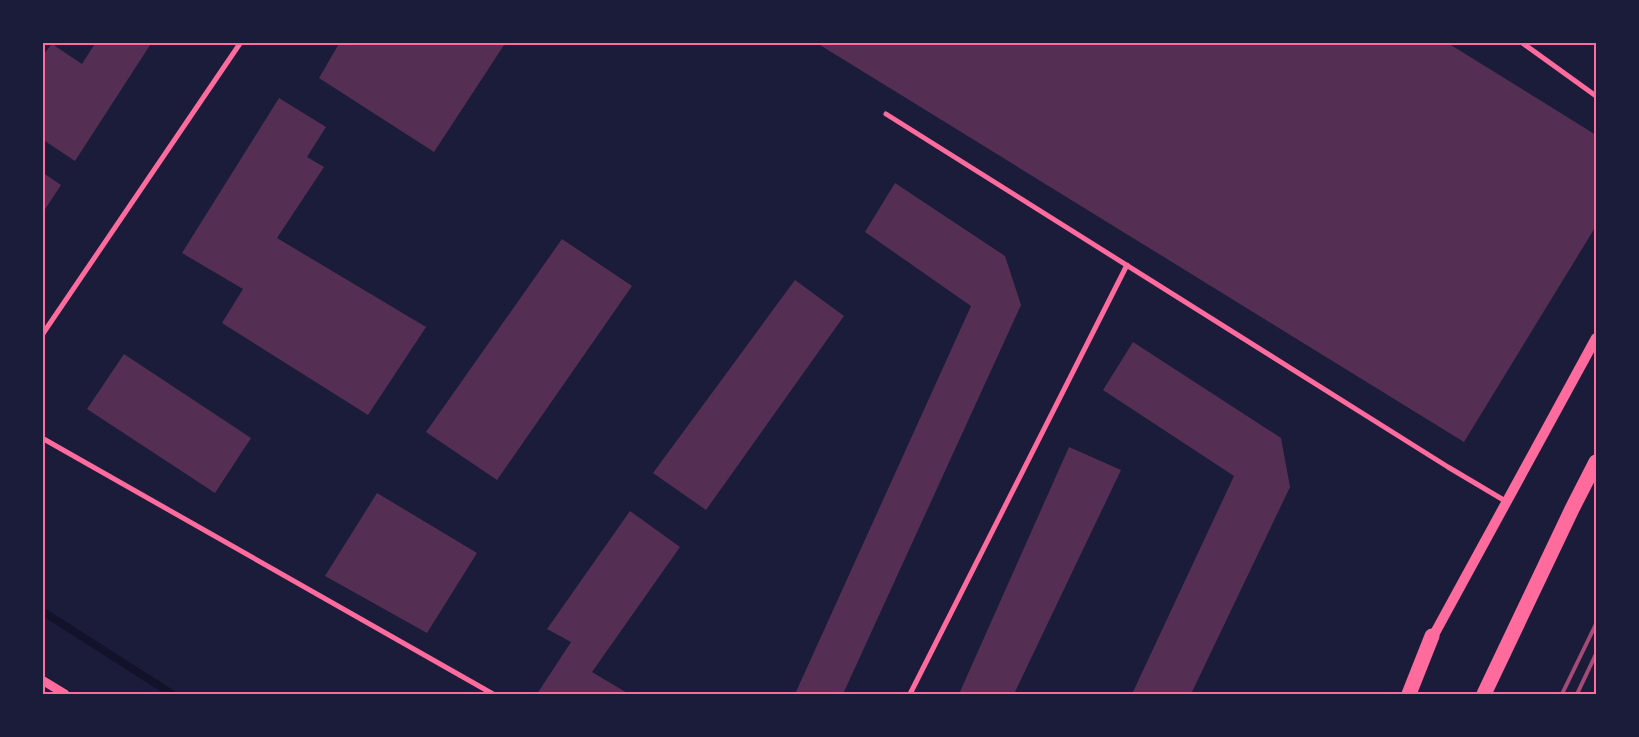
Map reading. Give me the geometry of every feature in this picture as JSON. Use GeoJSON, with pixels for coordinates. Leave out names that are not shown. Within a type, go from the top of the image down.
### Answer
{"type":"FeatureCollection","features":[{"type":"Feature","properties":{"kind":"highway"},"geometry":{"type":"LineString","coordinates":[[1484,694],[1572,508],[1596,462]]}},
{"type":"Feature","properties":{"kind":"highway"},"geometry":{"type":"LineString","coordinates":[[1407,694],[1432,636]]}},
{"type":"Feature","properties":{"kind":"main road"},"geometry":{"type":"LineString","coordinates":[[1432,636],[1596,338]]}},
{"type":"Feature","properties":{"kind":"street"},"geometry":{"type":"LineString","coordinates":[[42,335],[241,42]]}},
{"type":"Feature","properties":{"kind":"street"},"geometry":{"type":"LineString","coordinates":[[1521,42],[1596,96]]}},
{"type":"Feature","properties":{"kind":"street"},"geometry":{"type":"LineString","coordinates":[[886,114],[1439,462],[1507,502]]}},
{"type":"Feature","properties":{"kind":"street"},"geometry":{"type":"LineString","coordinates":[[910,694],[1127,265]]}},
{"type":"Feature","properties":{"kind":"street"},"geometry":{"type":"LineString","coordinates":[[42,438],[493,694]]}},
{"type":"Feature","properties":{"kind":"street"},"geometry":{"type":"LineString","coordinates":[[42,680],[65,694]]}},
{"type":"Feature","properties":{"kind":"building"},"geometry":{"type":"Polygon","coordinates":[[[53,42],[57,42],[55,46],[82,64],[96,42],[152,42],[75,161],[42,139],[42,57],[53,42]]]}},
{"type":"Feature","properties":{"kind":"building"},"geometry":{"type":"Polygon","coordinates":[[[340,42],[506,42],[434,152],[319,78],[340,42]]]}},
{"type":"Feature","properties":{"kind":"building"},"geometry":{"type":"Polygon","coordinates":[[[815,42],[1446,42],[1596,135],[1596,226],[1464,442],[815,42]]]}},
{"type":"Feature","properties":{"kind":"building"},"geometry":{"type":"Polygon","coordinates":[[[279,98],[326,127],[307,157],[324,167],[277,238],[426,327],[368,415],[222,323],[243,289],[182,253],[279,98]]]}},
{"type":"Feature","properties":{"kind":"building"},"geometry":{"type":"Polygon","coordinates":[[[42,172],[61,185],[42,214],[42,172]]]}},
{"type":"Feature","properties":{"kind":"building"},"geometry":{"type":"Polygon","coordinates":[[[895,183],[1005,256],[1021,305],[843,694],[795,694],[971,306],[865,232],[895,183]]]}},
{"type":"Feature","properties":{"kind":"building"},"geometry":{"type":"Polygon","coordinates":[[[562,239],[632,286],[497,480],[426,432],[562,239]]]}},
{"type":"Feature","properties":{"kind":"building"},"geometry":{"type":"Polygon","coordinates":[[[795,280],[844,316],[706,510],[653,473],[795,280]]]}},
{"type":"Feature","properties":{"kind":"building"},"geometry":{"type":"Polygon","coordinates":[[[1133,342],[1281,438],[1290,487],[1191,694],[1132,694],[1234,476],[1103,390],[1133,342]]]}},
{"type":"Feature","properties":{"kind":"building"},"geometry":{"type":"Polygon","coordinates":[[[124,354],[251,438],[215,493],[87,409],[124,354]]]}},
{"type":"Feature","properties":{"kind":"building"},"geometry":{"type":"Polygon","coordinates":[[[1069,447],[1121,470],[1014,694],[959,694],[1069,447]]]}},
{"type":"Feature","properties":{"kind":"building"},"geometry":{"type":"Polygon","coordinates":[[[377,493],[477,553],[427,633],[325,576],[377,493]]]}},
{"type":"Feature","properties":{"kind":"building"},"geometry":{"type":"Polygon","coordinates":[[[630,511],[680,547],[592,672],[629,694],[537,694],[571,642],[547,629],[630,511]]]}},
{"type":"Feature","properties":{"kind":"waterway"},"geometry":{"type":"LineString","coordinates":[[42,611],[172,694]]}},
{"type":"Feature","properties":{"kind":"railway"},"geometry":{"type":"LineString","coordinates":[[1562,694],[1596,624]]}},
{"type":"Feature","properties":{"kind":"railway"},"geometry":{"type":"LineString","coordinates":[[1577,694],[1596,654]]}}]}
